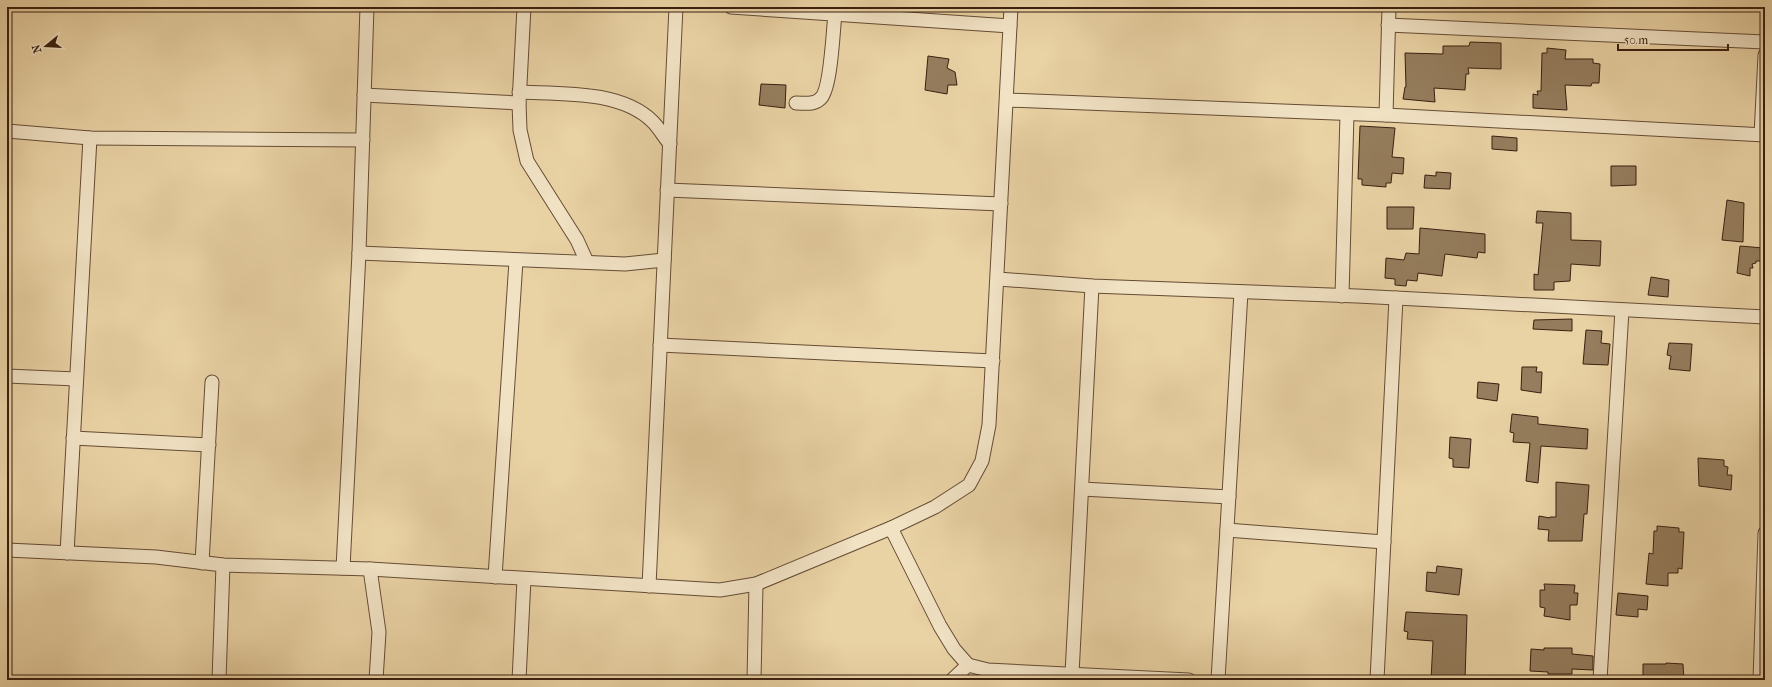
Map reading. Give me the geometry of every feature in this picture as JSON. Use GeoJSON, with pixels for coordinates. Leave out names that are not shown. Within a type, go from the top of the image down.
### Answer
{"type":"FeatureCollection","features":[{"type":"Feature","properties":{"kind":"street"},"geometry":{"type":"LineString","coordinates":[[343,568],[359,253],[367,7]]}},
{"type":"Feature","properties":{"kind":"street"},"geometry":{"type":"LineString","coordinates":[[524,7],[519,98],[520,130],[527,161],[577,240],[587,262]]}},
{"type":"Feature","properties":{"kind":"street"},"geometry":{"type":"LineString","coordinates":[[649,586],[676,7]]}},
{"type":"Feature","properties":{"kind":"street"},"geometry":{"type":"LineString","coordinates":[[731,7],[1010,26]]}},
{"type":"Feature","properties":{"kind":"street"},"geometry":{"type":"LineString","coordinates":[[7,550],[156,557],[223,565],[370,569],[720,590],[756,584],[891,528],[935,507],[970,485],[982,461],[989,425],[998,279],[1011,7]]}},
{"type":"Feature","properties":{"kind":"street"},"geometry":{"type":"LineString","coordinates":[[1386,115],[1389,7]]}},
{"type":"Feature","properties":{"kind":"street"},"geometry":{"type":"LineString","coordinates":[[796,103],[815,103],[822,98],[827,87],[835,14]]}},
{"type":"Feature","properties":{"kind":"street"},"geometry":{"type":"LineString","coordinates":[[1388,25],[1765,42]]}},
{"type":"Feature","properties":{"kind":"street"},"geometry":{"type":"LineString","coordinates":[[1007,100],[1386,115],[1763,135],[1765,55]]}},
{"type":"Feature","properties":{"kind":"street"},"geometry":{"type":"LineString","coordinates":[[364,95],[606,98],[632,107],[652,121],[670,144]]}},
{"type":"Feature","properties":{"kind":"street"},"geometry":{"type":"LineString","coordinates":[[1342,296],[1347,114]]}},
{"type":"Feature","properties":{"kind":"street"},"geometry":{"type":"LineString","coordinates":[[7,131],[90,138],[363,140]]}},
{"type":"Feature","properties":{"kind":"street"},"geometry":{"type":"LineString","coordinates":[[67,553],[90,138]]}},
{"type":"Feature","properties":{"kind":"street"},"geometry":{"type":"LineString","coordinates":[[667,190],[1001,204]]}},
{"type":"Feature","properties":{"kind":"street"},"geometry":{"type":"LineString","coordinates":[[359,253],[625,264],[664,260]]}},
{"type":"Feature","properties":{"kind":"street"},"geometry":{"type":"LineString","coordinates":[[495,576],[516,260]]}},
{"type":"Feature","properties":{"kind":"street"},"geometry":{"type":"LineString","coordinates":[[998,279],[1092,286],[1396,298],[1765,317]]}},
{"type":"Feature","properties":{"kind":"street"},"geometry":{"type":"LineString","coordinates":[[1072,674],[1092,286]]}},
{"type":"Feature","properties":{"kind":"street"},"geometry":{"type":"LineString","coordinates":[[1218,680],[1241,292]]}},
{"type":"Feature","properties":{"kind":"street"},"geometry":{"type":"LineString","coordinates":[[1377,680],[1396,298]]}},
{"type":"Feature","properties":{"kind":"street"},"geometry":{"type":"LineString","coordinates":[[1600,680],[1622,310]]}},
{"type":"Feature","properties":{"kind":"street"},"geometry":{"type":"LineString","coordinates":[[660,345],[993,361]]}},
{"type":"Feature","properties":{"kind":"street"},"geometry":{"type":"LineString","coordinates":[[7,376],[76,380]]}},
{"type":"Feature","properties":{"kind":"street"},"geometry":{"type":"LineString","coordinates":[[202,563],[212,382]]}},
{"type":"Feature","properties":{"kind":"street"},"geometry":{"type":"LineString","coordinates":[[73,438],[209,445]]}},
{"type":"Feature","properties":{"kind":"street"},"geometry":{"type":"LineString","coordinates":[[1082,489],[1229,497]]}},
{"type":"Feature","properties":{"kind":"street"},"geometry":{"type":"LineString","coordinates":[[891,528],[940,626],[954,649],[968,665],[988,670],[1189,680]]}},
{"type":"Feature","properties":{"kind":"street"},"geometry":{"type":"LineString","coordinates":[[1227,530],[1384,542]]}},
{"type":"Feature","properties":{"kind":"street"},"geometry":{"type":"LineString","coordinates":[[1760,680],[1763,644],[1765,533]]}},
{"type":"Feature","properties":{"kind":"street"},"geometry":{"type":"LineString","coordinates":[[219,680],[223,565]]}},
{"type":"Feature","properties":{"kind":"street"},"geometry":{"type":"LineString","coordinates":[[370,569],[379,632],[376,680]]}},
{"type":"Feature","properties":{"kind":"street"},"geometry":{"type":"LineString","coordinates":[[518,680],[524,578]]}},
{"type":"Feature","properties":{"kind":"street"},"geometry":{"type":"LineString","coordinates":[[754,680],[756,584]]}},
{"type":"Feature","properties":{"kind":"street"},"geometry":{"type":"LineString","coordinates":[[952,680],[968,665]]}},
{"type":"Feature","properties":{"kind":"building"},"geometry":{"type":"Polygon","coordinates":[[[1470,42],[1501,43],[1501,69],[1468,68],[1469,74],[1466,74],[1465,90],[1434,88],[1435,102],[1403,99],[1406,87],[1405,53],[1443,54],[1443,46],[1469,46],[1470,42]]]}},
{"type":"Feature","properties":{"kind":"building"},"geometry":{"type":"Polygon","coordinates":[[[1547,48],[1566,50],[1565,59],[1593,59],[1593,63],[1600,64],[1599,83],[1592,83],[1591,86],[1565,85],[1567,110],[1533,108],[1533,94],[1538,95],[1537,91],[1541,91],[1542,53],[1547,53],[1547,48]]]}},
{"type":"Feature","properties":{"kind":"building"},"geometry":{"type":"Polygon","coordinates":[[[928,56],[949,59],[947,68],[955,72],[957,85],[948,85],[947,94],[925,90],[928,56]]]}},
{"type":"Feature","properties":{"kind":"building"},"geometry":{"type":"Polygon","coordinates":[[[761,84],[786,85],[785,108],[759,105],[761,84]]]}},
{"type":"Feature","properties":{"kind":"building"},"geometry":{"type":"Polygon","coordinates":[[[1360,126],[1395,128],[1392,157],[1404,158],[1403,174],[1392,173],[1391,183],[1386,183],[1386,187],[1362,185],[1362,179],[1358,179],[1360,126]]]}},
{"type":"Feature","properties":{"kind":"building"},"geometry":{"type":"Polygon","coordinates":[[[1492,136],[1517,138],[1517,151],[1492,149],[1492,136]]]}},
{"type":"Feature","properties":{"kind":"building"},"geometry":{"type":"Polygon","coordinates":[[[1611,166],[1636,166],[1636,185],[1611,186],[1611,166]]]}},
{"type":"Feature","properties":{"kind":"building"},"geometry":{"type":"Polygon","coordinates":[[[1436,172],[1451,173],[1450,189],[1424,188],[1425,175],[1436,176],[1436,172]]]}},
{"type":"Feature","properties":{"kind":"building"},"geometry":{"type":"Polygon","coordinates":[[[1727,200],[1744,203],[1743,242],[1722,240],[1727,200]]]}},
{"type":"Feature","properties":{"kind":"building"},"geometry":{"type":"Polygon","coordinates":[[[1387,207],[1414,207],[1413,229],[1387,229],[1387,207]]]}},
{"type":"Feature","properties":{"kind":"building"},"geometry":{"type":"Polygon","coordinates":[[[1537,211],[1571,213],[1571,240],[1601,241],[1600,266],[1571,264],[1570,281],[1554,282],[1554,290],[1534,290],[1534,274],[1538,275],[1543,223],[1536,223],[1537,211]]]}},
{"type":"Feature","properties":{"kind":"building"},"geometry":{"type":"Polygon","coordinates":[[[1420,228],[1485,234],[1485,253],[1478,252],[1477,258],[1445,254],[1442,276],[1418,273],[1417,281],[1407,280],[1406,286],[1395,285],[1395,279],[1385,278],[1386,258],[1404,260],[1406,253],[1419,254],[1420,228]]]}},
{"type":"Feature","properties":{"kind":"building"},"geometry":{"type":"Polygon","coordinates":[[[1740,246],[1763,248],[1762,261],[1756,261],[1756,263],[1752,264],[1753,268],[1750,268],[1750,276],[1737,273],[1740,246]]]}},
{"type":"Feature","properties":{"kind":"building"},"geometry":{"type":"Polygon","coordinates":[[[1651,277],[1669,280],[1668,297],[1648,295],[1651,277]]]}},
{"type":"Feature","properties":{"kind":"building"},"geometry":{"type":"Polygon","coordinates":[[[1572,319],[1572,331],[1533,329],[1534,320],[1572,319]]]}},
{"type":"Feature","properties":{"kind":"building"},"geometry":{"type":"Polygon","coordinates":[[[1586,330],[1602,331],[1601,343],[1610,344],[1608,365],[1583,364],[1586,330]]]}},
{"type":"Feature","properties":{"kind":"building"},"geometry":{"type":"Polygon","coordinates":[[[1669,343],[1692,344],[1690,371],[1669,369],[1671,356],[1667,355],[1669,343]]]}},
{"type":"Feature","properties":{"kind":"building"},"geometry":{"type":"Polygon","coordinates":[[[1522,367],[1537,367],[1536,372],[1542,372],[1541,393],[1521,390],[1522,367]]]}},
{"type":"Feature","properties":{"kind":"building"},"geometry":{"type":"Polygon","coordinates":[[[1478,382],[1499,384],[1497,401],[1477,398],[1478,382]]]}},
{"type":"Feature","properties":{"kind":"building"},"geometry":{"type":"Polygon","coordinates":[[[1512,414],[1538,417],[1538,424],[1588,429],[1587,449],[1541,446],[1538,483],[1526,481],[1530,443],[1513,442],[1514,433],[1510,432],[1512,414]]]}},
{"type":"Feature","properties":{"kind":"building"},"geometry":{"type":"Polygon","coordinates":[[[1450,437],[1471,439],[1469,468],[1453,467],[1453,459],[1449,458],[1450,437]]]}},
{"type":"Feature","properties":{"kind":"building"},"geometry":{"type":"Polygon","coordinates":[[[1698,458],[1724,460],[1724,466],[1728,467],[1727,475],[1732,475],[1731,490],[1699,486],[1698,458]]]}},
{"type":"Feature","properties":{"kind":"building"},"geometry":{"type":"Polygon","coordinates":[[[1556,482],[1589,485],[1587,514],[1584,514],[1582,541],[1548,541],[1549,530],[1538,529],[1539,516],[1550,518],[1556,517],[1556,482]]]}},
{"type":"Feature","properties":{"kind":"building"},"geometry":{"type":"Polygon","coordinates":[[[1657,526],[1679,528],[1679,532],[1684,532],[1682,569],[1678,568],[1678,573],[1668,573],[1668,586],[1646,584],[1649,553],[1653,554],[1654,531],[1657,531],[1657,526]]]}},
{"type":"Feature","properties":{"kind":"building"},"geometry":{"type":"Polygon","coordinates":[[[1437,566],[1462,569],[1459,595],[1426,591],[1427,572],[1436,573],[1437,566]]]}},
{"type":"Feature","properties":{"kind":"building"},"geometry":{"type":"Polygon","coordinates":[[[1544,584],[1575,585],[1574,593],[1578,593],[1577,605],[1570,605],[1570,620],[1544,616],[1545,608],[1540,607],[1540,590],[1545,590],[1544,584]]]}},
{"type":"Feature","properties":{"kind":"building"},"geometry":{"type":"Polygon","coordinates":[[[1618,593],[1648,596],[1647,610],[1638,609],[1638,617],[1616,615],[1618,593]]]}},
{"type":"Feature","properties":{"kind":"building"},"geometry":{"type":"Polygon","coordinates":[[[1406,612],[1467,615],[1465,680],[1431,680],[1433,641],[1407,639],[1408,632],[1404,631],[1406,612]]]}},
{"type":"Feature","properties":{"kind":"building"},"geometry":{"type":"Polygon","coordinates":[[[1544,648],[1572,648],[1572,654],[1593,656],[1593,670],[1572,669],[1572,674],[1548,674],[1548,672],[1530,671],[1531,649],[1544,650],[1544,648]]]}},
{"type":"Feature","properties":{"kind":"building"},"geometry":{"type":"Polygon","coordinates":[[[1643,664],[1683,664],[1684,680],[1643,680],[1643,664]]]}}]}
